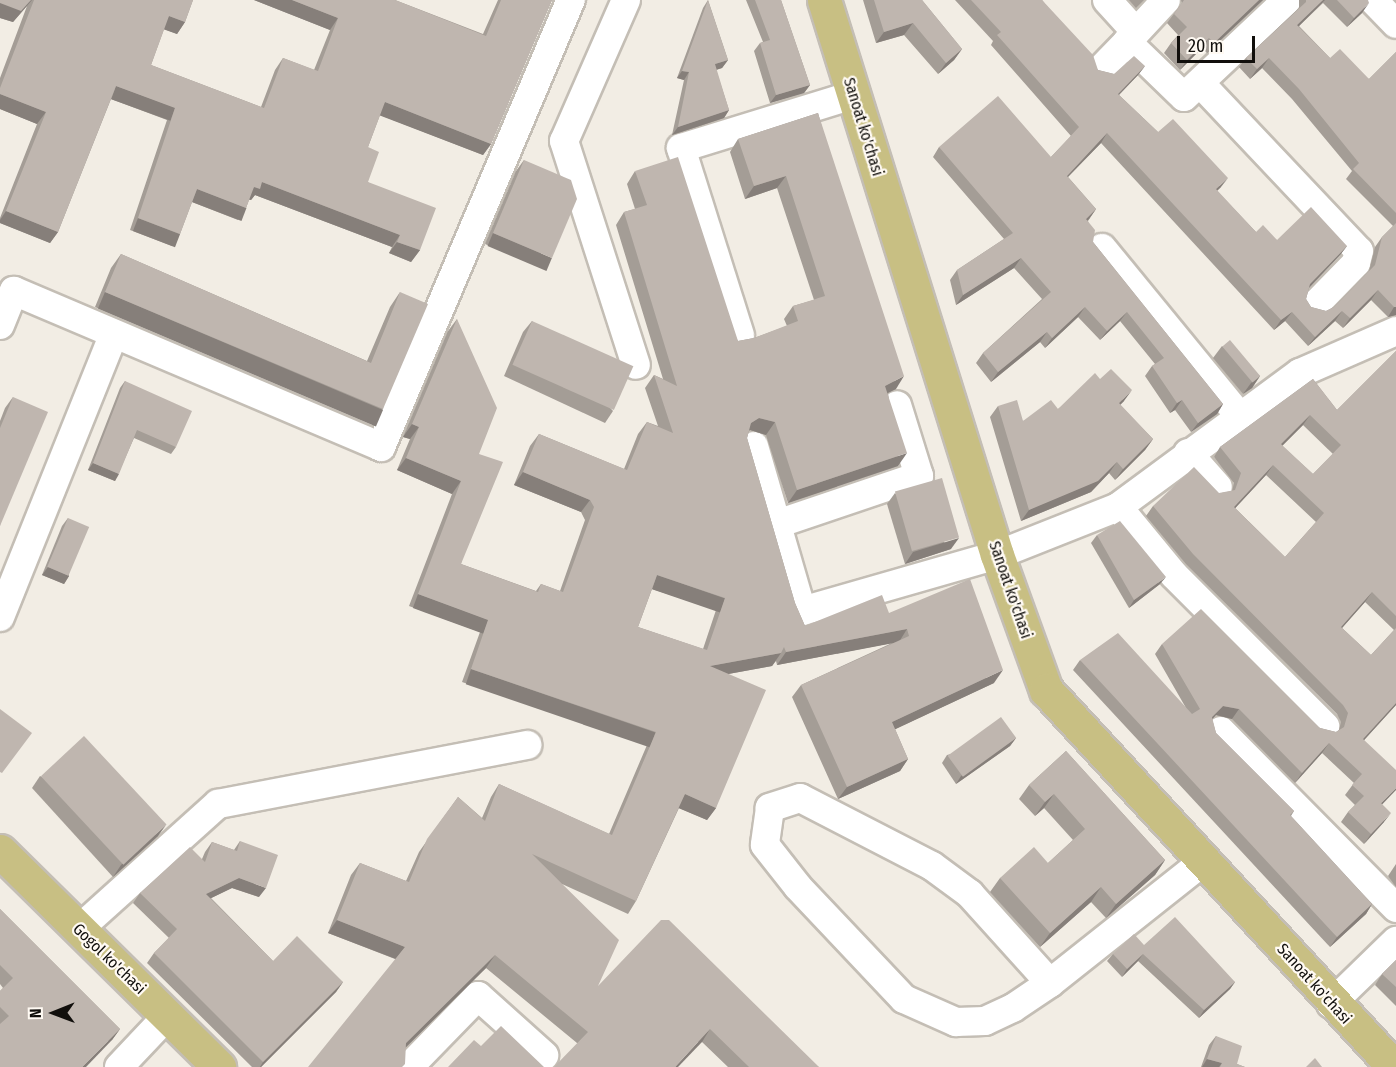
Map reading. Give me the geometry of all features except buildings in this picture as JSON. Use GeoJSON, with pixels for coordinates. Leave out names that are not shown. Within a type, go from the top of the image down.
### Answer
{"type":"FeatureCollection","features":[{"type":"Feature","properties":{"kind":"main road","name":"Sanoat ko'chasi"},"geometry":{"type":"LineString","coordinates":[[824,0],[997,555],[1046,690],[1204,860],[1331,1004],[1394,1067]]}},
{"type":"Feature","properties":{"kind":"main road","name":"Gogol ko'chasi"},"geometry":{"type":"LineString","coordinates":[[0,851],[219,1067]]}},
{"type":"Feature","properties":{"kind":"street"},"geometry":{"type":"LineString","coordinates":[[0,325],[14,291],[381,447],[571,0]]}},
{"type":"Feature","properties":{"kind":"street"},"geometry":{"type":"LineString","coordinates":[[626,0],[564,141],[636,365]]}},
{"type":"Feature","properties":{"kind":"street"},"geometry":{"type":"LineString","coordinates":[[1107,0],[1132,37],[1182,98],[1287,0]]}},
{"type":"Feature","properties":{"kind":"street"},"geometry":{"type":"LineString","coordinates":[[1102,68],[1166,0]]}},
{"type":"Feature","properties":{"kind":"street"},"geometry":{"type":"LineString","coordinates":[[1373,0],[1396,24]]}},
{"type":"Feature","properties":{"kind":"street"},"geometry":{"type":"LineString","coordinates":[[1200,83],[1359,251],[1356,263],[1315,304]]}},
{"type":"Feature","properties":{"kind":"street"},"geometry":{"type":"LineString","coordinates":[[740,334],[681,148],[853,95]]}},
{"type":"Feature","properties":{"kind":"street"},"geometry":{"type":"LineString","coordinates":[[1102,248],[1238,414]]}},
{"type":"Feature","properties":{"kind":"street"},"geometry":{"type":"LineString","coordinates":[[754,446],[802,611],[997,555],[1118,507],[1238,414],[1300,373],[1396,331]]}},
{"type":"Feature","properties":{"kind":"street"},"geometry":{"type":"LineString","coordinates":[[0,616],[114,334]]}},
{"type":"Feature","properties":{"kind":"street"},"geometry":{"type":"LineString","coordinates":[[777,524],[919,476],[897,405]]}},
{"type":"Feature","properties":{"kind":"street"},"geometry":{"type":"LineString","coordinates":[[1188,453],[1218,487]]}},
{"type":"Feature","properties":{"kind":"street"},"geometry":{"type":"LineString","coordinates":[[1118,507],[1174,575],[1325,726]]}},
{"type":"Feature","properties":{"kind":"street"},"geometry":{"type":"LineString","coordinates":[[1221,731],[1396,908]]}},
{"type":"Feature","properties":{"kind":"street"},"geometry":{"type":"LineString","coordinates":[[79,929],[218,804],[527,745]]}},
{"type":"Feature","properties":{"kind":"street"},"geometry":{"type":"LineString","coordinates":[[1050,983],[970,894],[932,866],[800,798],[770,808],[765,845],[904,999],[956,1022],[985,1021],[1050,983],[1204,860]]}},
{"type":"Feature","properties":{"kind":"street"},"geometry":{"type":"LineString","coordinates":[[1331,1004],[1396,941]]}},
{"type":"Feature","properties":{"kind":"street"},"geometry":{"type":"LineString","coordinates":[[409,1067],[478,996],[544,1055]]}},
{"type":"Feature","properties":{"kind":"street"},"geometry":{"type":"LineString","coordinates":[[119,1067],[167,1016]]}}]}
